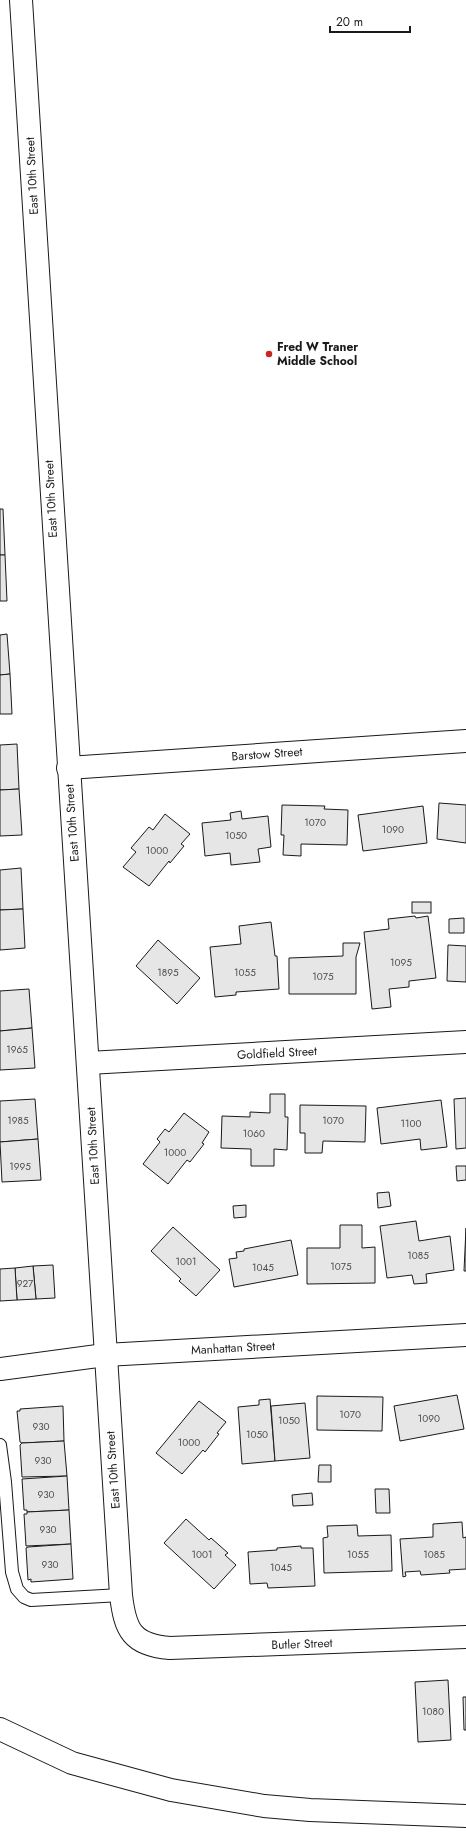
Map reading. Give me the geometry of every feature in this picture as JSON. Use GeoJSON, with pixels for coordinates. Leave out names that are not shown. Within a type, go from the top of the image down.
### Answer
{"type":"FeatureCollection","features":[{"type":"Feature","properties":{"kind":"main road","name":"East 10th Street"},"geometry":{"type":"LineString","coordinates":[[21,0],[121,1595],[128,1627],[140,1640]]}},
{"type":"Feature","properties":{"kind":"main road","name":"Barstow Street"},"geometry":{"type":"LineString","coordinates":[[68,768],[466,741]]}},
{"type":"Feature","properties":{"kind":"main road","name":"Goldfield Street"},"geometry":{"type":"LineString","coordinates":[[88,1063],[466,1042]]}},
{"type":"Feature","properties":{"kind":"main road","name":"Manhattan Street"},"geometry":{"type":"LineString","coordinates":[[0,1369],[105,1355],[466,1335]]}},
{"type":"Feature","properties":{"kind":"main road","name":"Butler Street"},"geometry":{"type":"LineString","coordinates":[[140,1640],[147,1645],[170,1648],[466,1637]]}},
{"type":"Feature","properties":{"kind":"main road"},"geometry":{"type":"LineString","coordinates":[[0,1729],[72,1763],[171,1790],[233,1801],[310,1810],[466,1816]]}},
{"type":"Feature","properties":{"kind":"lane"},"geometry":{"type":"LineString","coordinates":[[0,1445],[5,1482],[12,1572],[16,1589],[24,1597],[31,1600],[121,1595]]}},
{"type":"Feature","properties":{"kind":"building"},"geometry":{"type":"Polygon","coordinates":[[[0,509],[3,509],[5,555],[0,555],[0,509]]]}},
{"type":"Feature","properties":{"kind":"building"},"geometry":{"type":"Polygon","coordinates":[[[0,555],[5,555],[7,601],[0,601],[0,555]]]}},
{"type":"Feature","properties":{"kind":"building"},"geometry":{"type":"Polygon","coordinates":[[[7,634],[10,674],[0,675],[0,635],[7,634]]]}},
{"type":"Feature","properties":{"kind":"building"},"geometry":{"type":"Polygon","coordinates":[[[10,674],[12,714],[0,714],[0,675],[10,674]]]}},
{"type":"Feature","properties":{"kind":"building"},"geometry":{"type":"Polygon","coordinates":[[[17,744],[19,789],[0,790],[0,745],[17,744]]]}},
{"type":"Feature","properties":{"kind":"building"},"geometry":{"type":"Polygon","coordinates":[[[19,789],[22,835],[0,836],[0,790],[19,789]]]}},
{"type":"Feature","properties":{"kind":"building"},"geometry":{"type":"Polygon","coordinates":[[[439,803],[466,805],[466,843],[437,839],[439,803]]]}},
{"type":"Feature","properties":{"kind":"building"},"geometry":{"type":"Polygon","coordinates":[[[282,805],[325,806],[324,809],[348,810],[347,845],[301,844],[301,856],[283,855],[284,835],[281,835],[282,805]]]}},
{"type":"Feature","properties":{"kind":"building"},"geometry":{"type":"Polygon","coordinates":[[[423,806],[427,843],[363,851],[358,815],[423,806]]]}},
{"type":"Feature","properties":{"kind":"building"},"geometry":{"type":"Polygon","coordinates":[[[241,811],[242,819],[268,816],[271,847],[258,849],[260,862],[231,865],[230,853],[205,856],[202,823],[231,820],[230,813],[241,811]]]}},
{"type":"Feature","properties":{"kind":"building"},"geometry":{"type":"Polygon","coordinates":[[[165,814],[190,834],[181,844],[184,846],[170,863],[169,861],[149,886],[123,867],[136,852],[131,848],[149,827],[153,830],[165,814]]]}},
{"type":"Feature","properties":{"kind":"building"},"geometry":{"type":"Polygon","coordinates":[[[21,868],[23,909],[0,910],[0,870],[21,868]]]}},
{"type":"Feature","properties":{"kind":"building"},"geometry":{"type":"Polygon","coordinates":[[[412,902],[431,902],[431,913],[412,913],[412,902]]]}},
{"type":"Feature","properties":{"kind":"building"},"geometry":{"type":"Polygon","coordinates":[[[23,909],[25,948],[0,950],[0,910],[23,909]]]}},
{"type":"Feature","properties":{"kind":"building"},"geometry":{"type":"Polygon","coordinates":[[[415,916],[416,918],[428,916],[436,978],[409,981],[409,987],[389,989],[391,1007],[372,1009],[364,932],[389,929],[388,919],[415,916]]]}},
{"type":"Feature","properties":{"kind":"building"},"geometry":{"type":"Polygon","coordinates":[[[464,918],[464,933],[449,933],[449,919],[464,918]]]}},
{"type":"Feature","properties":{"kind":"building"},"geometry":{"type":"Polygon","coordinates":[[[271,922],[275,956],[277,956],[279,989],[236,992],[236,995],[215,997],[210,947],[241,944],[239,926],[271,922]]]}},
{"type":"Feature","properties":{"kind":"building"},"geometry":{"type":"Polygon","coordinates":[[[158,940],[200,978],[177,1004],[136,966],[158,940]]]}},
{"type":"Feature","properties":{"kind":"building"},"geometry":{"type":"Polygon","coordinates":[[[343,943],[360,943],[356,957],[356,994],[289,994],[289,958],[343,956],[343,943]]]}},
{"type":"Feature","properties":{"kind":"building"},"geometry":{"type":"Polygon","coordinates":[[[448,945],[466,946],[466,982],[447,981],[448,945]]]}},
{"type":"Feature","properties":{"kind":"building"},"geometry":{"type":"Polygon","coordinates":[[[29,989],[32,1028],[0,1031],[0,991],[29,989]]]}},
{"type":"Feature","properties":{"kind":"building"},"geometry":{"type":"Polygon","coordinates":[[[32,1028],[35,1068],[0,1070],[0,1031],[32,1028]]]}},
{"type":"Feature","properties":{"kind":"building"},"geometry":{"type":"Polygon","coordinates":[[[270,1094],[285,1094],[285,1117],[288,1117],[287,1150],[274,1149],[274,1166],[251,1166],[251,1149],[221,1148],[222,1116],[250,1117],[250,1112],[270,1113],[270,1094]]]}},
{"type":"Feature","properties":{"kind":"building"},"geometry":{"type":"Polygon","coordinates":[[[466,1098],[466,1148],[456,1149],[454,1099],[466,1098]]]}},
{"type":"Feature","properties":{"kind":"building"},"geometry":{"type":"Polygon","coordinates":[[[35,1099],[38,1139],[0,1142],[0,1101],[35,1099]]]}},
{"type":"Feature","properties":{"kind":"building"},"geometry":{"type":"Polygon","coordinates":[[[441,1100],[447,1147],[421,1150],[420,1139],[381,1144],[377,1108],[441,1100]]]}},
{"type":"Feature","properties":{"kind":"building"},"geometry":{"type":"Polygon","coordinates":[[[300,1105],[366,1106],[365,1142],[323,1141],[322,1153],[305,1153],[305,1133],[300,1133],[300,1105]]]}},
{"type":"Feature","properties":{"kind":"building"},"geometry":{"type":"Polygon","coordinates":[[[184,1113],[209,1132],[202,1143],[204,1144],[190,1162],[187,1160],[168,1184],[143,1164],[160,1142],[157,1139],[165,1129],[169,1132],[184,1113]]]}},
{"type":"Feature","properties":{"kind":"building"},"geometry":{"type":"Polygon","coordinates":[[[38,1139],[41,1180],[2,1182],[0,1142],[38,1139]]]}},
{"type":"Feature","properties":{"kind":"building"},"geometry":{"type":"Polygon","coordinates":[[[456,1166],[466,1166],[466,1180],[457,1181],[456,1166]]]}},
{"type":"Feature","properties":{"kind":"building"},"geometry":{"type":"Polygon","coordinates":[[[389,1192],[391,1206],[378,1208],[377,1193],[389,1192]]]}},
{"type":"Feature","properties":{"kind":"building"},"geometry":{"type":"Polygon","coordinates":[[[246,1205],[246,1217],[234,1218],[233,1206],[246,1205]]]}},
{"type":"Feature","properties":{"kind":"building"},"geometry":{"type":"Polygon","coordinates":[[[416,1221],[419,1241],[450,1236],[454,1270],[426,1274],[427,1283],[414,1284],[412,1275],[387,1278],[380,1226],[416,1221]]]}},
{"type":"Feature","properties":{"kind":"building"},"geometry":{"type":"Polygon","coordinates":[[[340,1225],[362,1225],[362,1248],[375,1247],[375,1283],[307,1284],[307,1248],[340,1248],[340,1225]]]}},
{"type":"Feature","properties":{"kind":"building"},"geometry":{"type":"Polygon","coordinates":[[[173,1227],[220,1270],[196,1296],[179,1281],[181,1279],[151,1251],[173,1227]]]}},
{"type":"Feature","properties":{"kind":"building"},"geometry":{"type":"Polygon","coordinates":[[[466,1228],[466,1271],[464,1271],[466,1228]]]}},
{"type":"Feature","properties":{"kind":"building"},"geometry":{"type":"Polygon","coordinates":[[[291,1240],[298,1275],[234,1287],[229,1259],[237,1258],[236,1252],[244,1251],[244,1249],[291,1240]]]}},
{"type":"Feature","properties":{"kind":"building"},"geometry":{"type":"Polygon","coordinates":[[[53,1265],[55,1298],[36,1299],[33,1266],[53,1265]]]}},
{"type":"Feature","properties":{"kind":"building"},"geometry":{"type":"Polygon","coordinates":[[[33,1266],[36,1299],[17,1300],[15,1268],[33,1266]]]}},
{"type":"Feature","properties":{"kind":"building"},"geometry":{"type":"Polygon","coordinates":[[[15,1268],[17,1300],[0,1301],[0,1269],[15,1268]]]}},
{"type":"Feature","properties":{"kind":"building"},"geometry":{"type":"Polygon","coordinates":[[[457,1395],[464,1429],[400,1441],[394,1406],[457,1395]]]}},
{"type":"Feature","properties":{"kind":"building"},"geometry":{"type":"Polygon","coordinates":[[[317,1396],[383,1397],[382,1431],[317,1430],[317,1396]]]}},
{"type":"Feature","properties":{"kind":"building"},"geometry":{"type":"Polygon","coordinates":[[[270,1399],[275,1461],[242,1464],[238,1407],[259,1405],[259,1400],[270,1399]]]}},
{"type":"Feature","properties":{"kind":"building"},"geometry":{"type":"Polygon","coordinates":[[[199,1401],[226,1422],[205,1452],[203,1450],[182,1474],[156,1453],[199,1401]]]}},
{"type":"Feature","properties":{"kind":"building"},"geometry":{"type":"Polygon","coordinates":[[[305,1403],[310,1458],[275,1461],[271,1406],[305,1403]]]}},
{"type":"Feature","properties":{"kind":"building"},"geometry":{"type":"Polygon","coordinates":[[[63,1406],[64,1441],[20,1442],[17,1411],[20,1411],[20,1409],[63,1406]]]}},
{"type":"Feature","properties":{"kind":"building"},"geometry":{"type":"Polygon","coordinates":[[[64,1441],[67,1476],[22,1477],[20,1445],[22,1443],[64,1441]]]}},
{"type":"Feature","properties":{"kind":"building"},"geometry":{"type":"Polygon","coordinates":[[[319,1465],[331,1465],[331,1482],[318,1482],[319,1465]]]}},
{"type":"Feature","properties":{"kind":"building"},"geometry":{"type":"Polygon","coordinates":[[[67,1476],[69,1510],[27,1512],[27,1510],[24,1510],[22,1479],[67,1476]]]}},
{"type":"Feature","properties":{"kind":"building"},"geometry":{"type":"Polygon","coordinates":[[[375,1489],[389,1489],[390,1513],[376,1513],[375,1489]]]}},
{"type":"Feature","properties":{"kind":"building"},"geometry":{"type":"Polygon","coordinates":[[[312,1493],[313,1505],[293,1506],[292,1495],[312,1493]]]}},
{"type":"Feature","properties":{"kind":"building"},"geometry":{"type":"Polygon","coordinates":[[[69,1510],[71,1544],[26,1546],[24,1514],[27,1514],[27,1512],[69,1510]]]}},
{"type":"Feature","properties":{"kind":"building"},"geometry":{"type":"Polygon","coordinates":[[[186,1519],[209,1540],[211,1538],[228,1553],[225,1555],[236,1565],[214,1589],[164,1543],[186,1519]]]}},
{"type":"Feature","properties":{"kind":"building"},"geometry":{"type":"Polygon","coordinates":[[[462,1522],[463,1538],[466,1537],[466,1569],[449,1570],[450,1573],[421,1575],[420,1571],[405,1572],[406,1576],[403,1577],[400,1539],[433,1537],[433,1524],[462,1522]]]}},
{"type":"Feature","properties":{"kind":"building"},"geometry":{"type":"Polygon","coordinates":[[[357,1525],[358,1536],[391,1535],[392,1571],[324,1573],[323,1538],[328,1537],[327,1526],[357,1525]]]}},
{"type":"Feature","properties":{"kind":"building"},"geometry":{"type":"Polygon","coordinates":[[[71,1544],[73,1579],[31,1582],[31,1579],[28,1580],[26,1548],[71,1544]]]}},
{"type":"Feature","properties":{"kind":"building"},"geometry":{"type":"Polygon","coordinates":[[[301,1546],[301,1548],[313,1548],[315,1586],[268,1588],[267,1583],[250,1584],[248,1552],[277,1550],[277,1548],[301,1546]]]}},
{"type":"Feature","properties":{"kind":"building"},"geometry":{"type":"Polygon","coordinates":[[[448,1680],[451,1740],[418,1742],[415,1682],[448,1680]]]}},
{"type":"Feature","properties":{"kind":"building"},"geometry":{"type":"Polygon","coordinates":[[[463,1697],[466,1697],[466,1730],[464,1730],[463,1697]]]}},
{"type":"Feature","properties":{"kind":"place","name":"Fred W Traner Middle School"},"geometry":{"type":"Point","coordinates":[269,354]}}]}
